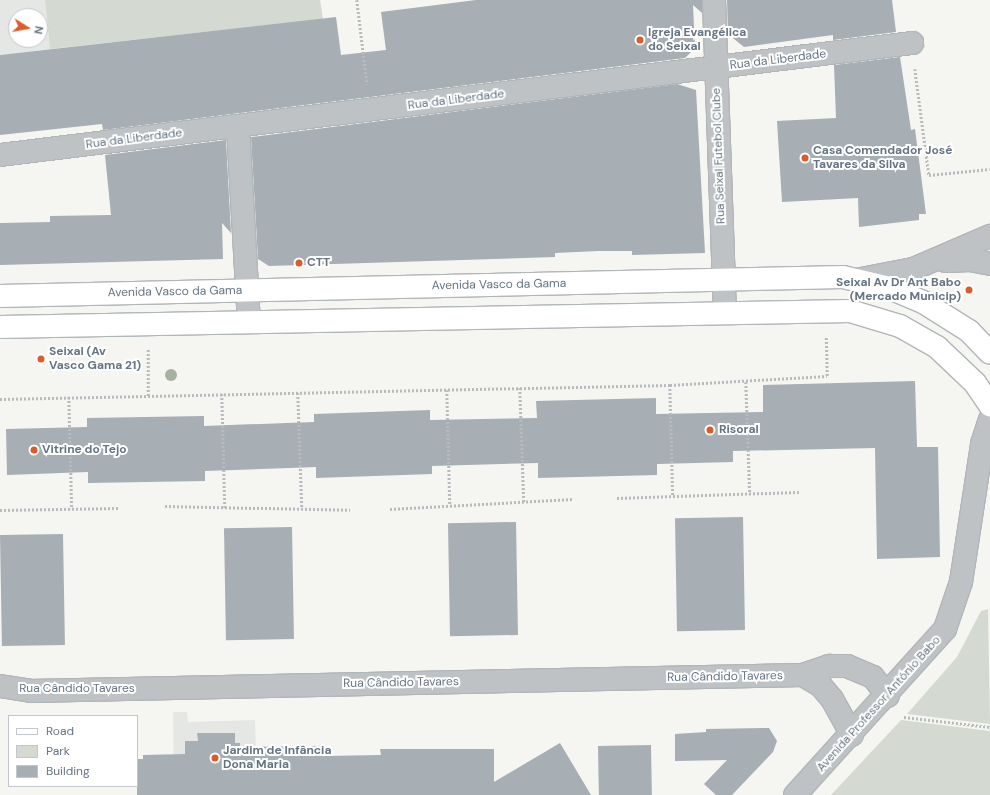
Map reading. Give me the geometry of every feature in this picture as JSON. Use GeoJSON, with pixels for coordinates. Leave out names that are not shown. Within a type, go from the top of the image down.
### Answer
{"type":"FeatureCollection","features":[{"type":"Feature","properties":{"kind":"main road","name":"Avenida Vasco da Gama"},"geometry":{"type":"LineString","coordinates":[[0,296],[724,280],[861,279]]}},
{"type":"Feature","properties":{"kind":"main road"},"geometry":{"type":"LineString","coordinates":[[861,279],[897,291],[948,316],[990,353]]}},
{"type":"Feature","properties":{"kind":"main road"},"geometry":{"type":"LineString","coordinates":[[0,327],[825,309],[850,310],[900,326],[937,347],[975,383],[990,405]]}},
{"type":"Feature","properties":{"kind":"street","name":"Rua Seixal Futebol Clube"},"geometry":{"type":"LineString","coordinates":[[714,0],[725,312]]}},
{"type":"Feature","properties":{"kind":"street","name":"Rua da Liberdade"},"geometry":{"type":"LineString","coordinates":[[0,155],[238,127],[912,43]]}},
{"type":"Feature","properties":{"kind":"street"},"geometry":{"type":"LineString","coordinates":[[238,127],[249,321]]}},
{"type":"Feature","properties":{"kind":"street","name":"Avenida Vasco da Gama"},"geometry":{"type":"LineString","coordinates":[[861,279],[913,269],[990,236]]}},
{"type":"Feature","properties":{"kind":"street"},"geometry":{"type":"LineString","coordinates":[[913,269],[951,260],[990,264]]}},
{"type":"Feature","properties":{"kind":"street","name":"Avenida Professor António Babo"},"geometry":{"type":"LineString","coordinates":[[796,795],[932,647],[955,606],[982,444],[990,419]]}},
{"type":"Feature","properties":{"kind":"street","name":"Rua Cândido Tavares"},"geometry":{"type":"LineString","coordinates":[[0,686],[30,691],[803,675],[828,666],[847,666],[872,678],[888,696]]}},
{"type":"Feature","properties":{"kind":"street"},"geometry":{"type":"LineString","coordinates":[[803,675],[821,686],[832,699],[852,735]]}},
{"type":"Feature","properties":{"kind":"path"},"geometry":{"type":"LineString","coordinates":[[357,0],[370,110]]}},
{"type":"Feature","properties":{"kind":"path"},"geometry":{"type":"LineString","coordinates":[[912,43],[929,175],[990,169]]}},
{"type":"Feature","properties":{"kind":"path"},"geometry":{"type":"LineString","coordinates":[[0,399],[670,385],[746,382],[827,376],[825,309]]}},
{"type":"Feature","properties":{"kind":"path"},"geometry":{"type":"LineString","coordinates":[[148,323],[148,396]]}},
{"type":"Feature","properties":{"kind":"path"},"geometry":{"type":"LineString","coordinates":[[746,382],[750,494]]}},
{"type":"Feature","properties":{"kind":"path"},"geometry":{"type":"LineString","coordinates":[[670,385],[673,496]]}},
{"type":"Feature","properties":{"kind":"path"},"geometry":{"type":"LineString","coordinates":[[520,388],[524,502]]}},
{"type":"Feature","properties":{"kind":"path"},"geometry":{"type":"LineString","coordinates":[[446,390],[450,506]]}},
{"type":"Feature","properties":{"kind":"path"},"geometry":{"type":"LineString","coordinates":[[298,393],[302,509]]}},
{"type":"Feature","properties":{"kind":"path"},"geometry":{"type":"LineString","coordinates":[[222,394],[225,508]]}},
{"type":"Feature","properties":{"kind":"path"},"geometry":{"type":"LineString","coordinates":[[69,397],[72,509]]}},
{"type":"Feature","properties":{"kind":"path"},"geometry":{"type":"LineString","coordinates":[[617,498],[799,492]]}},
{"type":"Feature","properties":{"kind":"path"},"geometry":{"type":"LineString","coordinates":[[390,509],[573,499]]}},
{"type":"Feature","properties":{"kind":"path"},"geometry":{"type":"LineString","coordinates":[[165,506],[350,510]]}},
{"type":"Feature","properties":{"kind":"path"},"geometry":{"type":"LineString","coordinates":[[0,510],[120,508]]}},
{"type":"Feature","properties":{"kind":"path"},"geometry":{"type":"LineString","coordinates":[[888,696],[904,717],[990,727]]}},
{"type":"Feature","properties":{"kind":"shaded area"},"geometry":{"type":"Polygon","coordinates":[[[0,0],[45,0],[46,8],[8,8],[8,48],[48,48],[48,29],[50,49],[0,55],[0,0]]]}},
{"type":"Feature","properties":{"kind":"shaded area","name":"Jardim de Infância Dona Maria"},"geometry":{"type":"Polygon","coordinates":[[[173,712],[187,712],[188,722],[255,720],[257,795],[174,795],[173,712]]]}},
{"type":"Feature","properties":{"kind":"green space"},"geometry":{"type":"Polygon","coordinates":[[[45,0],[320,0],[323,19],[50,49],[48,8],[46,8],[45,0]]]}},
{"type":"Feature","properties":{"kind":"green space"},"geometry":{"type":"Polygon","coordinates":[[[988,609],[990,724],[907,714],[957,657],[981,611],[988,609]]]}},
{"type":"Feature","properties":{"kind":"green space"},"geometry":{"type":"Polygon","coordinates":[[[901,720],[990,731],[990,795],[831,795],[901,720]]]}},
{"type":"Feature","properties":{"kind":"building"},"geometry":{"type":"Polygon","coordinates":[[[476,0],[702,0],[702,13],[693,5],[695,48],[685,58],[103,130],[102,124],[0,135],[0,55],[336,17],[341,55],[386,50],[381,12],[476,0]]]}},
{"type":"Feature","properties":{"kind":"building"},"geometry":{"type":"Polygon","coordinates":[[[727,0],[892,0],[896,32],[833,40],[833,35],[744,47],[728,34],[727,0]]]}},
{"type":"Feature","properties":{"kind":"building"},"geometry":{"type":"Polygon","coordinates":[[[900,57],[911,130],[915,129],[926,214],[919,214],[919,220],[859,227],[858,198],[782,202],[777,121],[836,118],[834,65],[900,57]]]}},
{"type":"Feature","properties":{"kind":"building"},"geometry":{"type":"Polygon","coordinates":[[[677,84],[696,90],[705,253],[632,255],[632,251],[598,251],[555,253],[555,257],[269,266],[258,259],[251,137],[677,84]]]}},
{"type":"Feature","properties":{"kind":"building"},"geometry":{"type":"Polygon","coordinates":[[[226,140],[231,233],[222,223],[223,259],[0,265],[0,223],[50,222],[50,216],[111,215],[105,155],[226,140]]]}},
{"type":"Feature","properties":{"kind":"building"},"geometry":{"type":"Polygon","coordinates":[[[915,381],[917,447],[938,447],[940,557],[877,559],[875,448],[733,451],[733,462],[657,464],[657,475],[538,478],[538,463],[432,466],[432,474],[316,478],[316,467],[205,471],[205,481],[88,483],[88,472],[7,475],[6,429],[87,427],[87,418],[204,416],[204,426],[314,422],[314,414],[430,410],[430,420],[537,418],[536,401],[656,398],[656,414],[763,412],[763,385],[915,381]]]}},
{"type":"Feature","properties":{"kind":"building"},"geometry":{"type":"Polygon","coordinates":[[[743,517],[745,630],[677,631],[675,518],[743,517]]]}},
{"type":"Feature","properties":{"kind":"building"},"geometry":{"type":"Polygon","coordinates":[[[516,522],[518,635],[450,636],[448,523],[516,522]]]}},
{"type":"Feature","properties":{"kind":"building"},"geometry":{"type":"Polygon","coordinates":[[[292,527],[294,639],[226,640],[224,528],[292,527]]]}},
{"type":"Feature","properties":{"kind":"building"},"geometry":{"type":"Polygon","coordinates":[[[63,534],[65,645],[2,646],[0,535],[63,534]]]}},
{"type":"Feature","properties":{"kind":"building"},"geometry":{"type":"Polygon","coordinates":[[[769,728],[777,741],[773,752],[732,795],[716,795],[704,784],[727,760],[675,761],[675,734],[706,732],[706,729],[769,728]]]}},
{"type":"Feature","properties":{"kind":"building"},"geometry":{"type":"Polygon","coordinates":[[[197,733],[235,733],[235,743],[240,743],[240,747],[325,746],[325,756],[381,755],[380,749],[494,749],[494,782],[560,743],[591,795],[137,795],[138,759],[143,759],[143,755],[185,754],[185,741],[198,741],[197,733]]]}},
{"type":"Feature","properties":{"kind":"building"},"geometry":{"type":"Polygon","coordinates":[[[651,745],[652,795],[599,795],[598,746],[651,745]]]}},
{"type":"Feature","properties":{"kind":"place","name":"Igreja Evangélica do Seixal"},"geometry":{"type":"Point","coordinates":[640,40]}},
{"type":"Feature","properties":{"kind":"place","name":"Casa Comendador José Tavares da Silva"},"geometry":{"type":"Point","coordinates":[805,158]}},
{"type":"Feature","properties":{"kind":"place","name":"CTT"},"geometry":{"type":"Point","coordinates":[299,263]}},
{"type":"Feature","properties":{"kind":"place","name":"Seixal Av Dr Ant Babo (Mercado Municip)"},"geometry":{"type":"Point","coordinates":[969,290]}},
{"type":"Feature","properties":{"kind":"place","name":"Seixal (Av Vasco Gama 21)"},"geometry":{"type":"Point","coordinates":[41,359]}},
{"type":"Feature","properties":{"kind":"place","name":"Risoral"},"geometry":{"type":"Point","coordinates":[710,430]}},
{"type":"Feature","properties":{"kind":"place","name":"Vitrine do Tejo"},"geometry":{"type":"Point","coordinates":[34,450]}},
{"type":"Feature","properties":{"kind":"place","name":"Jardim de Infância Dona Maria"},"geometry":{"type":"Point","coordinates":[215,758]}}]}
